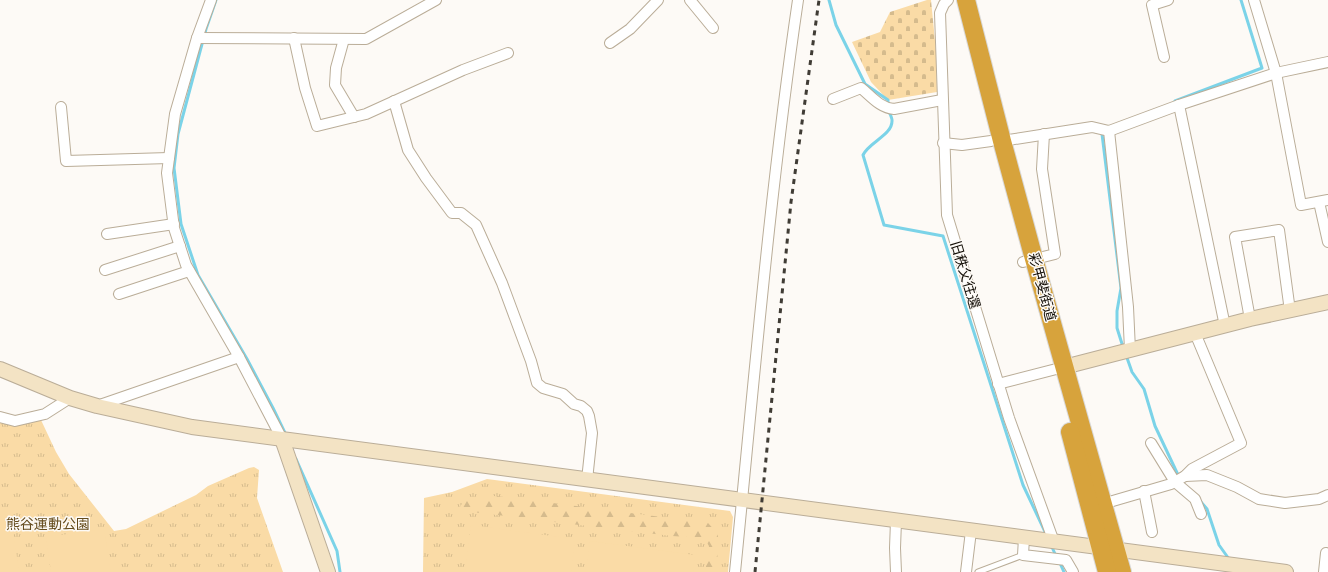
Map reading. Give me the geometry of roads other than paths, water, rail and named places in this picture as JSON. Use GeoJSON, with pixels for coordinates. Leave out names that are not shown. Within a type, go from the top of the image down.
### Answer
{"type":"FeatureCollection","features":[{"type":"Feature","properties":{"kind":"highway","name":"彩甲斐街道"},"geometry":{"type":"LineString","coordinates":[[954,0],[996,141],[1108,548],[1122,572]]}},
{"type":"Feature","properties":{"kind":"highway","name":"彩甲斐街道"},"geometry":{"type":"LineString","coordinates":[[966,0],[996,141]]}},
{"type":"Feature","properties":{"kind":"highway","name":"彩甲斐街道"},"geometry":{"type":"LineString","coordinates":[[1107,572],[1108,548]]}},
{"type":"Feature","properties":{"kind":"street"},"geometry":{"type":"LineString","coordinates":[[210,0],[174,114],[167,173],[174,224],[189,271],[288,440],[328,572]]}},
{"type":"Feature","properties":{"kind":"street"},"geometry":{"type":"LineString","coordinates":[[198,38],[366,39],[436,0]]}},
{"type":"Feature","properties":{"kind":"street"},"geometry":{"type":"LineString","coordinates":[[610,43],[630,29],[658,0]]}},
{"type":"Feature","properties":{"kind":"street"},"geometry":{"type":"LineString","coordinates":[[690,0],[713,28]]}},
{"type":"Feature","properties":{"kind":"street"},"geometry":{"type":"LineString","coordinates":[[735,572],[763,286],[786,79],[798,0]]}},
{"type":"Feature","properties":{"kind":"street","name":"旧秩父往還"},"geometry":{"type":"LineString","coordinates":[[948,0],[944,4],[940,13],[943,143],[947,215],[998,384],[1032,485],[1048,541]]}},
{"type":"Feature","properties":{"kind":"street"},"geometry":{"type":"LineString","coordinates":[[1164,57],[1152,2],[1168,0]]}},
{"type":"Feature","properties":{"kind":"street"},"geometry":{"type":"LineString","coordinates":[[1254,0],[1276,73],[1301,205],[1324,201],[1328,242]]}},
{"type":"Feature","properties":{"kind":"street"},"geometry":{"type":"LineString","coordinates":[[294,38],[305,88],[316,126],[366,114],[463,70],[508,53]]}},
{"type":"Feature","properties":{"kind":"street"},"geometry":{"type":"LineString","coordinates":[[344,39],[336,68],[335,85],[354,117]]}},
{"type":"Feature","properties":{"kind":"street"},"geometry":{"type":"LineString","coordinates":[[943,143],[962,145],[1092,127],[1109,131],[1179,105],[1276,73],[1328,62]]}},
{"type":"Feature","properties":{"kind":"street"},"geometry":{"type":"LineString","coordinates":[[833,99],[861,88],[879,104],[888,109],[942,100]]}},
{"type":"Feature","properties":{"kind":"street"},"geometry":{"type":"LineString","coordinates":[[394,101],[408,150],[426,178],[452,213],[461,213],[476,225],[502,283],[531,361],[537,383],[543,388],[563,394],[574,404],[581,406],[587,411],[592,434],[587,480]]}},
{"type":"Feature","properties":{"kind":"street"},"geometry":{"type":"LineString","coordinates":[[1179,105],[1224,326]]}},
{"type":"Feature","properties":{"kind":"street"},"geometry":{"type":"LineString","coordinates":[[61,107],[66,161],[169,158]]}},
{"type":"Feature","properties":{"kind":"street"},"geometry":{"type":"LineString","coordinates":[[1109,131],[1128,308],[1130,350]]}},
{"type":"Feature","properties":{"kind":"street"},"geometry":{"type":"LineString","coordinates":[[1029,261],[1056,254],[1042,169],[1044,134]]}},
{"type":"Feature","properties":{"kind":"street"},"geometry":{"type":"LineString","coordinates":[[107,234],[174,224]]}},
{"type":"Feature","properties":{"kind":"street"},"geometry":{"type":"LineString","coordinates":[[1250,319],[1235,237],[1279,230],[1290,311]]}},
{"type":"Feature","properties":{"kind":"street"},"geometry":{"type":"LineString","coordinates":[[105,270],[180,246]]}},
{"type":"Feature","properties":{"kind":"street"},"geometry":{"type":"LineString","coordinates":[[119,294],[189,271]]}},
{"type":"Feature","properties":{"kind":"street"},"geometry":{"type":"LineString","coordinates":[[998,384],[1250,319],[1328,302]]}},
{"type":"Feature","properties":{"kind":"street"},"geometry":{"type":"LineString","coordinates":[[1096,506],[1175,482],[1185,476],[1192,469],[1241,444],[1195,333]]}},
{"type":"Feature","properties":{"kind":"street"},"geometry":{"type":"LineString","coordinates":[[97,406],[239,357]]}},
{"type":"Feature","properties":{"kind":"street"},"geometry":{"type":"LineString","coordinates":[[0,369],[70,398],[97,406],[192,427],[1286,572]]}},
{"type":"Feature","properties":{"kind":"street"},"geometry":{"type":"LineString","coordinates":[[0,417],[15,421],[45,414],[70,398]]}},
{"type":"Feature","properties":{"kind":"street"},"geometry":{"type":"LineString","coordinates":[[1151,443],[1175,482],[1195,500],[1201,514]]}},
{"type":"Feature","properties":{"kind":"street"},"geometry":{"type":"LineString","coordinates":[[1185,476],[1207,475],[1237,487],[1259,500],[1285,503],[1319,498],[1328,495]]}},
{"type":"Feature","properties":{"kind":"street"},"geometry":{"type":"LineString","coordinates":[[1144,491],[1152,532]]}},
{"type":"Feature","properties":{"kind":"street"},"geometry":{"type":"LineString","coordinates":[[896,521],[896,572]]}},
{"type":"Feature","properties":{"kind":"street"},"geometry":{"type":"LineString","coordinates":[[966,572],[971,531]]}},
{"type":"Feature","properties":{"kind":"street"},"geometry":{"type":"LineString","coordinates":[[1024,538],[1023,555],[1066,560],[1073,572]]}},
{"type":"Feature","properties":{"kind":"street"},"geometry":{"type":"LineString","coordinates":[[1324,572],[1327,553]]}},
{"type":"Feature","properties":{"kind":"lane"},"geometry":{"type":"LineString","coordinates":[[978,572],[1023,555]]}},
{"type":"Feature","properties":{"kind":"waterway"},"geometry":{"type":"LineString","coordinates":[[216,0],[206,29],[178,134],[174,168],[181,224],[198,275],[247,359],[286,435]]}},
{"type":"Feature","properties":{"kind":"waterway"},"geometry":{"type":"LineString","coordinates":[[829,0],[836,25],[865,84],[888,100],[888,106]]}},
{"type":"Feature","properties":{"kind":"waterway"},"geometry":{"type":"LineString","coordinates":[[1175,101],[1262,68],[1241,0]]}},
{"type":"Feature","properties":{"kind":"waterway"},"geometry":{"type":"LineString","coordinates":[[889,111],[892,120],[889,130],[870,146],[863,155],[884,225],[943,236],[1023,485],[1047,536]]}},
{"type":"Feature","properties":{"kind":"waterway"},"geometry":{"type":"LineString","coordinates":[[1104,132],[1102,134],[1121,288],[1117,311],[1117,328],[1123,347]]}},
{"type":"Feature","properties":{"kind":"waterway"},"geometry":{"type":"LineString","coordinates":[[1126,355],[1132,372],[1144,389],[1155,426],[1179,477]]}},
{"type":"Feature","properties":{"kind":"waterway"},"geometry":{"type":"LineString","coordinates":[[296,459],[337,551],[340,572]]}},
{"type":"Feature","properties":{"kind":"waterway"},"geometry":{"type":"LineString","coordinates":[[1201,502],[1207,509],[1219,545],[1229,559]]}},
{"type":"Feature","properties":{"kind":"waterway"},"geometry":{"type":"LineString","coordinates":[[1051,545],[1056,556]]}},
{"type":"Feature","properties":{"kind":"waterway"},"geometry":{"type":"LineString","coordinates":[[1059,561],[1064,572]]}},
{"type":"Feature","properties":{"kind":"railway"},"geometry":{"type":"LineString","coordinates":[[755,572],[791,202],[819,0]]}},
{"type":"Feature","properties":{"kind":"park label","name":"熊谷運動公園"},"geometry":{"type":"Point","coordinates":[48,524]}}]}
